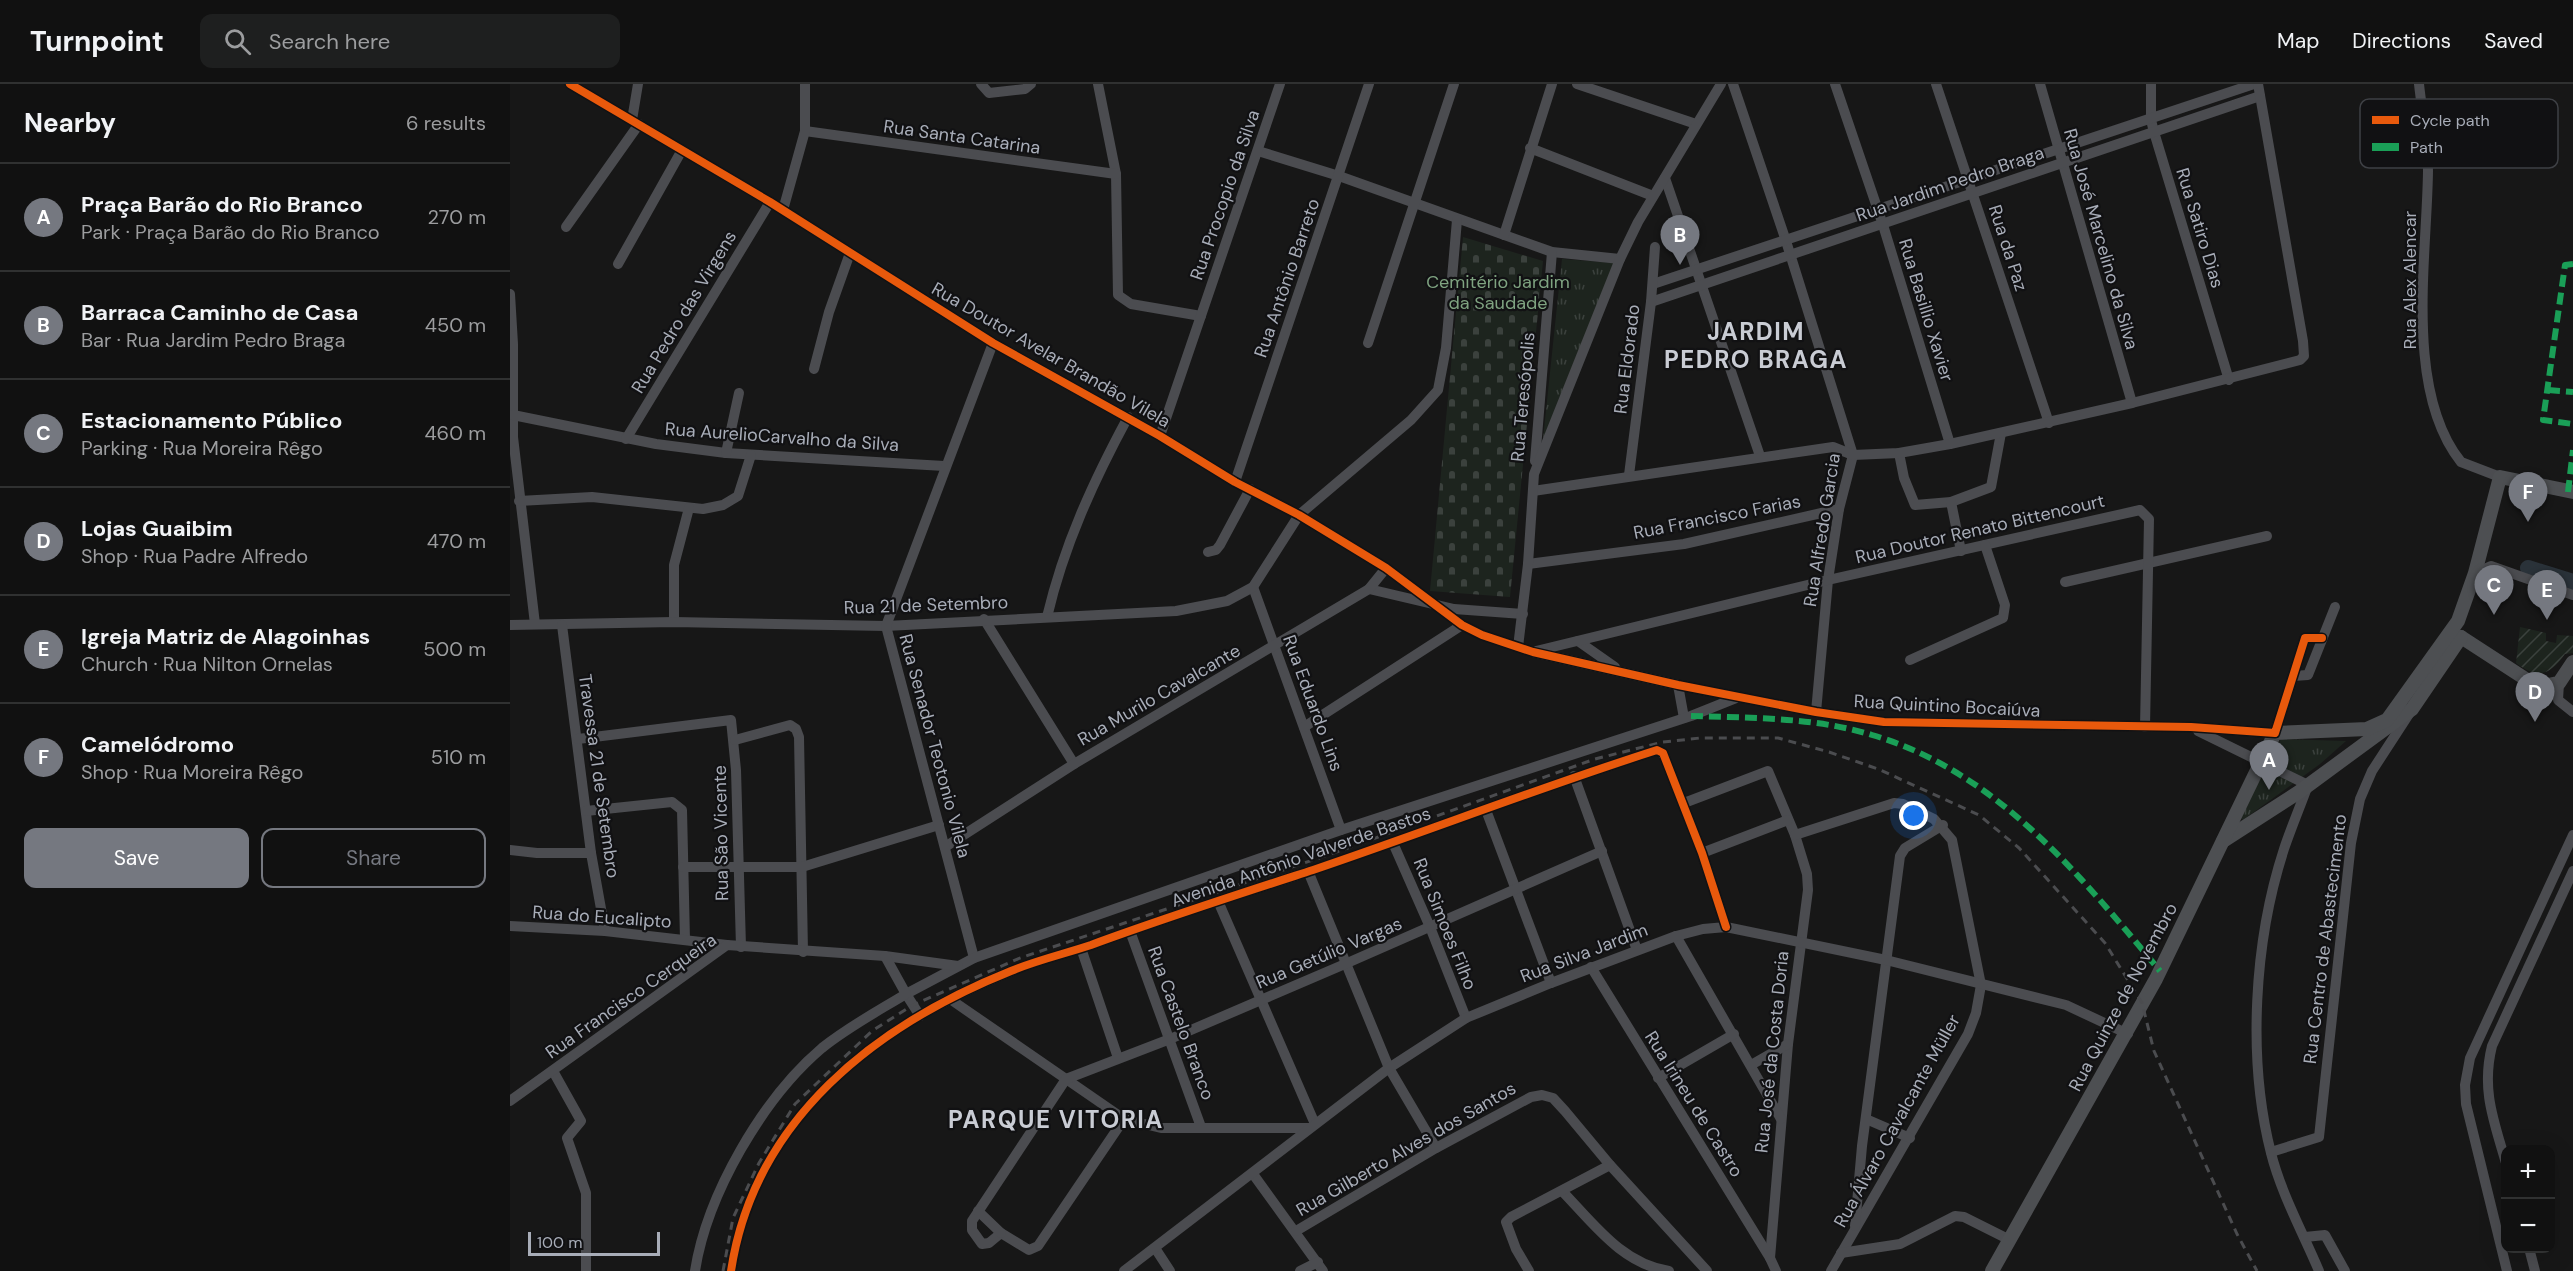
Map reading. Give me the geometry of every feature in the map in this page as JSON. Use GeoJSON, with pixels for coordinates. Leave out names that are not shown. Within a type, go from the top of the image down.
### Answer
{"type":"FeatureCollection","features":[{"type":"Feature","properties":{"kind":"main road"},"geometry":{"type":"LineString","coordinates":[[2389,723],[2458,621],[2475,573],[2500,477],[2573,492]]}},
{"type":"Feature","properties":{"kind":"main road"},"geometry":{"type":"LineString","coordinates":[[2458,621],[2462,637],[2541,687],[2559,683],[2573,662]]}},
{"type":"Feature","properties":{"kind":"main road"},"geometry":{"type":"LineString","coordinates":[[2221,842],[2308,785],[2389,723],[2412,709],[2462,637]]}},
{"type":"Feature","properties":{"kind":"main road","name":"Rua Quintino Bocaiúva"},"geometry":{"type":"LineString","coordinates":[[2274,733],[2344,731],[2389,723]]}},
{"type":"Feature","properties":{"kind":"main road"},"geometry":{"type":"LineString","coordinates":[[2337,764],[2351,743],[2344,731]]}},
{"type":"Feature","properties":{"kind":"main road","name":"Rua Quinze de Novembro"},"geometry":{"type":"LineString","coordinates":[[1992,1271],[2128,1034],[2274,733]]}},
{"type":"Feature","properties":{"kind":"street","name":"Rua Doutor Avelar Brandão Vilela"},"geometry":{"type":"LineString","coordinates":[[570,84],[770,202],[993,343],[1128,417],[1235,482],[1299,515],[1386,568],[1462,625],[1518,647]]}},
{"type":"Feature","properties":{"kind":"street"},"geometry":{"type":"LineString","coordinates":[[566,227],[635,122],[638,84]]}},
{"type":"Feature","properties":{"kind":"street"},"geometry":{"type":"LineString","coordinates":[[783,210],[805,131],[805,84]]}},
{"type":"Feature","properties":{"kind":"street"},"geometry":{"type":"LineString","coordinates":[[981,84],[989,93],[1025,89],[1032,84]]}},
{"type":"Feature","properties":{"kind":"street"},"geometry":{"type":"LineString","coordinates":[[1098,84],[1116,174],[1119,235],[1116,289],[1121,299],[1131,304],[1201,316]]}},
{"type":"Feature","properties":{"kind":"street","name":"Rua Procopio da Silva"},"geometry":{"type":"LineString","coordinates":[[1160,436],[1280,84]]}},
{"type":"Feature","properties":{"kind":"street","name":"Rua Antônio Barreto"},"geometry":{"type":"LineString","coordinates":[[1235,482],[1369,84]]}},
{"type":"Feature","properties":{"kind":"street"},"geometry":{"type":"LineString","coordinates":[[1368,343],[1454,84]]}},
{"type":"Feature","properties":{"kind":"street"},"geometry":{"type":"LineString","coordinates":[[1504,235],[1552,84]]}},
{"type":"Feature","properties":{"kind":"street"},"geometry":{"type":"LineString","coordinates":[[1577,84],[1696,124]]}},
{"type":"Feature","properties":{"kind":"street"},"geometry":{"type":"LineString","coordinates":[[1534,474],[1620,259],[1653,196],[1721,84]]}},
{"type":"Feature","properties":{"kind":"street","name":"Rua Alfredo Garcia"},"geometry":{"type":"LineString","coordinates":[[1733,84],[1791,255],[1853,455],[1839,509],[1828,580],[1816,712]]}},
{"type":"Feature","properties":{"kind":"street","name":"Rua Basillio Xavier"},"geometry":{"type":"LineString","coordinates":[[1835,84],[1883,225],[1950,444]]}},
{"type":"Feature","properties":{"kind":"street","name":"Rua da Paz"},"geometry":{"type":"LineString","coordinates":[[1936,84],[2049,423]]}},
{"type":"Feature","properties":{"kind":"street","name":"Rua José Marcelino da Silva"},"geometry":{"type":"LineString","coordinates":[[2040,84],[2132,404]]}},
{"type":"Feature","properties":{"kind":"street","name":"Rua Satiro Dias"},"geometry":{"type":"LineString","coordinates":[[2151,84],[2151,120],[2154,132],[2229,380]]}},
{"type":"Feature","properties":{"kind":"street","name":"Rua Jardim Pedro Braga"},"geometry":{"type":"LineString","coordinates":[[1653,284],[2256,84],[2304,341],[2304,356],[2295,363],[2229,380]]}},
{"type":"Feature","properties":{"kind":"street","name":"Rua Alex Alencar"},"geometry":{"type":"LineString","coordinates":[[2419,84],[2421,99]]}},
{"type":"Feature","properties":{"kind":"street","name":"Rua Jardim Pedro Braga"},"geometry":{"type":"LineString","coordinates":[[1651,302],[2260,96]]}},
{"type":"Feature","properties":{"kind":"street","name":"Rua Santa Catarina"},"geometry":{"type":"LineString","coordinates":[[805,131],[1116,174]]}},
{"type":"Feature","properties":{"kind":"street"},"geometry":{"type":"LineString","coordinates":[[1530,148],[1653,196]]}},
{"type":"Feature","properties":{"kind":"street"},"geometry":{"type":"LineString","coordinates":[[618,264],[682,150]]}},
{"type":"Feature","properties":{"kind":"street"},"geometry":{"type":"LineString","coordinates":[[1258,151],[1339,176],[1552,252],[1620,259]]}},
{"type":"Feature","properties":{"kind":"street","name":"Rua Alex Alencar"},"geometry":{"type":"LineString","coordinates":[[2428,168],[2423,328],[2433,410],[2461,462],[2500,477]]}},
{"type":"Feature","properties":{"kind":"street"},"geometry":{"type":"LineString","coordinates":[[1665,178],[1760,456]]}},
{"type":"Feature","properties":{"kind":"street","name":"Rua Pedro das Virgens"},"geometry":{"type":"LineString","coordinates":[[626,439],[770,202]]}},
{"type":"Feature","properties":{"kind":"street","name":"Rua 21 de Setembro"},"geometry":{"type":"LineString","coordinates":[[510,625],[674,622],[886,626],[984,619],[1176,611],[1227,601],[1253,587],[1299,515],[1411,420],[1438,390],[1446,348],[1457,220]]}},
{"type":"Feature","properties":{"kind":"street","name":"Rua Eldorado"},"geometry":{"type":"LineString","coordinates":[[1629,475],[1651,302],[1655,247]]}},
{"type":"Feature","properties":{"kind":"street","name":"Rua Teresópolis"},"geometry":{"type":"LineString","coordinates":[[1518,647],[1528,564],[1552,252]]}},
{"type":"Feature","properties":{"kind":"street"},"geometry":{"type":"LineString","coordinates":[[814,369],[829,312],[850,253]]}},
{"type":"Feature","properties":{"kind":"street"},"geometry":{"type":"LineString","coordinates":[[510,294],[513,344],[511,437],[535,624]]}},
{"type":"Feature","properties":{"kind":"street","name":"Rua Senador Teotonio Vilela"},"geometry":{"type":"LineString","coordinates":[[974,958],[886,626],[944,466],[993,343]]}},
{"type":"Feature","properties":{"kind":"street"},"geometry":{"type":"LineString","coordinates":[[1533,491],[1629,475],[1833,447],[1853,455],[1899,453],[2001,434],[2229,380]]}},
{"type":"Feature","properties":{"kind":"street"},"geometry":{"type":"LineString","coordinates":[[726,453],[739,393]]}},
{"type":"Feature","properties":{"kind":"street","name":"Rua AurelioCarvalho da Silva"},"geometry":{"type":"LineString","coordinates":[[513,415],[626,439],[726,453],[944,466]]}},
{"type":"Feature","properties":{"kind":"street"},"geometry":{"type":"LineString","coordinates":[[1047,617],[1058,572],[1081,509],[1128,417]]}},
{"type":"Feature","properties":{"kind":"street","name":"Rua Doutor Renato Bittencourt"},"geometry":{"type":"LineString","coordinates":[[1899,453],[1904,478],[1915,505],[1951,502],[1991,487],[2001,434]]}},
{"type":"Feature","properties":{"kind":"street"},"geometry":{"type":"LineString","coordinates":[[519,501],[592,497],[688,508],[715,508],[733,501],[741,490],[751,455]]}},
{"type":"Feature","properties":{"kind":"street"},"geometry":{"type":"LineString","coordinates":[[1208,552],[1216,550],[1250,489]]}},
{"type":"Feature","properties":{"kind":"street"},"geometry":{"type":"LineString","coordinates":[[1951,502],[1961,551]]}},
{"type":"Feature","properties":{"kind":"street"},"geometry":{"type":"LineString","coordinates":[[674,622],[674,566],[688,508]]}},
{"type":"Feature","properties":{"kind":"street","name":"Rua Francisco Farias"},"geometry":{"type":"LineString","coordinates":[[1528,564],[1684,544],[1839,509]]}},
{"type":"Feature","properties":{"kind":"street","name":"Rua Doutor Renato Bittencourt"},"geometry":{"type":"LineString","coordinates":[[1533,652],[1828,580],[2140,510],[2149,519],[2150,563]]}},
{"type":"Feature","properties":{"kind":"street"},"geometry":{"type":"LineString","coordinates":[[2065,582],[2267,536]]}},
{"type":"Feature","properties":{"kind":"street"},"geometry":{"type":"LineString","coordinates":[[1910,660],[2002,618],[2005,604],[1985,545]]}},
{"type":"Feature","properties":{"kind":"street"},"geometry":{"type":"LineString","coordinates":[[2145,727],[2150,563]]}},
{"type":"Feature","properties":{"kind":"street"},"geometry":{"type":"LineString","coordinates":[[2475,573],[2491,566],[2573,595]]}},
{"type":"Feature","properties":{"kind":"street","name":"Rua Murilo Cavalcante"},"geometry":{"type":"LineString","coordinates":[[945,847],[1074,764],[1369,589],[1386,568]]}},
{"type":"Feature","properties":{"kind":"street","name":"Rua Eduardo Lins"},"geometry":{"type":"LineString","coordinates":[[1253,587],[1341,830]]}},
{"type":"Feature","properties":{"kind":"street"},"geometry":{"type":"LineString","coordinates":[[1369,589],[1438,606],[1523,614]]}},
{"type":"Feature","properties":{"kind":"street"},"geometry":{"type":"LineString","coordinates":[[2293,676],[2308,675],[2335,607]]}},
{"type":"Feature","properties":{"kind":"street"},"geometry":{"type":"LineString","coordinates":[[984,619],[1074,764]]}},
{"type":"Feature","properties":{"kind":"street","name":"Travessa 21 de Setembro"},"geometry":{"type":"LineString","coordinates":[[562,625],[591,853],[605,931]]}},
{"type":"Feature","properties":{"kind":"street"},"geometry":{"type":"LineString","coordinates":[[1304,727],[1462,625]]}},
{"type":"Feature","properties":{"kind":"street"},"geometry":{"type":"LineString","coordinates":[[2274,733],[2305,638],[2322,638]]}},
{"type":"Feature","properties":{"kind":"street"},"geometry":{"type":"LineString","coordinates":[[1578,641],[1621,670]]}},
{"type":"Feature","properties":{"kind":"street","name":"Rua Quintino Bocaiúva"},"geometry":{"type":"LineString","coordinates":[[1518,647],[1736,698],[1884,722],[2191,728],[2274,733]]}},
{"type":"Feature","properties":{"kind":"street"},"geometry":{"type":"LineString","coordinates":[[2559,683],[2558,700],[2573,712]]}},
{"type":"Feature","properties":{"kind":"street"},"geometry":{"type":"LineString","coordinates":[[1678,685],[1684,718]]}},
{"type":"Feature","properties":{"kind":"street","name":"Avenida Antônio Valverde Bastos"},"geometry":{"type":"LineString","coordinates":[[695,1271],[699,1246],[708,1219],[740,1155],[772,1102],[796,1072],[823,1048],[849,1028],[906,994],[974,958],[1341,830],[1684,718],[1736,698]]}},
{"type":"Feature","properties":{"kind":"street","name":"Rua Centro de Abastecimento"},"geometry":{"type":"LineString","coordinates":[[2271,1152],[2319,1137],[2351,843],[2357,807],[2372,771],[2412,709]]}},
{"type":"Feature","properties":{"kind":"street","name":"Rua São Vicente"},"geometry":{"type":"LineString","coordinates":[[578,739],[731,720],[735,740],[741,947]]}},
{"type":"Feature","properties":{"kind":"street"},"geometry":{"type":"LineString","coordinates":[[735,740],[790,725],[796,729],[800,737],[803,952]]}},
{"type":"Feature","properties":{"kind":"street"},"geometry":{"type":"LineString","coordinates":[[2191,728],[2308,785],[2284,850],[2271,901],[2259,993],[2257,1046],[2262,1098],[2271,1152],[2319,1271]]}},
{"type":"Feature","properties":{"kind":"street","name":"Avenida Antônio Valverde Bastos"},"geometry":{"type":"LineString","coordinates":[[731,1271],[735,1244],[755,1192],[801,1111],[832,1079],[868,1048],[950,999],[1011,970],[1393,843],[1574,776],[1656,750],[1663,752],[1684,803]]}},
{"type":"Feature","properties":{"kind":"street","name":"Rua José da Costa Doria"},"geometry":{"type":"LineString","coordinates":[[1684,803],[1762,771],[1768,771],[1795,835],[1807,874],[1808,890],[1788,1044],[1770,1258],[1776,1271]]}},
{"type":"Feature","properties":{"kind":"street"},"geometry":{"type":"LineString","coordinates":[[1574,776],[1637,950]]}},
{"type":"Feature","properties":{"kind":"street"},"geometry":{"type":"LineString","coordinates":[[586,811],[672,802],[682,810],[685,940]]}},
{"type":"Feature","properties":{"kind":"street"},"geometry":{"type":"LineString","coordinates":[[1795,835],[1894,802],[1925,813],[1942,825],[1905,848],[1900,856],[1866,1119],[1855,1230]]}},
{"type":"Feature","properties":{"kind":"street"},"geometry":{"type":"LineString","coordinates":[[1684,803],[1726,927]]}},
{"type":"Feature","properties":{"kind":"street"},"geometry":{"type":"LineString","coordinates":[[1486,810],[1551,983]]}},
{"type":"Feature","properties":{"kind":"street"},"geometry":{"type":"LineString","coordinates":[[1702,853],[1788,820]]}},
{"type":"Feature","properties":{"kind":"street"},"geometry":{"type":"LineString","coordinates":[[683,867],[802,867],[939,825]]}},
{"type":"Feature","properties":{"kind":"street","name":"Rua Álvaro Cavalcante Müller"},"geometry":{"type":"LineString","coordinates":[[1831,1271],[1910,1138],[1968,1034],[1976,1013],[1981,985],[1952,840],[1942,825]]}},
{"type":"Feature","properties":{"kind":"street"},"geometry":{"type":"LineString","coordinates":[[2507,1271],[2466,1104],[2465,1084],[2470,1058],[2573,835]]}},
{"type":"Feature","properties":{"kind":"street","name":"Rua Simoes Filho"},"geometry":{"type":"LineString","coordinates":[[1393,843],[1430,927],[1466,1018]]}},
{"type":"Feature","properties":{"kind":"street"},"geometry":{"type":"LineString","coordinates":[[510,850],[537,853],[591,853]]}},
{"type":"Feature","properties":{"kind":"street","name":"Rua Getúlio Vargas"},"geometry":{"type":"LineString","coordinates":[[1066,1079],[1260,1001],[1602,851]]}},
{"type":"Feature","properties":{"kind":"street"},"geometry":{"type":"LineString","coordinates":[[1308,871],[1389,1068],[1436,1148]]}},
{"type":"Feature","properties":{"kind":"street"},"geometry":{"type":"LineString","coordinates":[[2501,1148],[2488,1100],[2486,1071],[2492,1046],[2573,871]]}},
{"type":"Feature","properties":{"kind":"street"},"geometry":{"type":"LineString","coordinates":[[950,999],[1124,1119],[1161,1128],[1312,1126],[1218,901]]}},
{"type":"Feature","properties":{"kind":"street","name":"Rua do Eucalipto"},"geometry":{"type":"LineString","coordinates":[[510,926],[605,931],[728,945]]}},
{"type":"Feature","properties":{"kind":"street","name":"Rua Silva Jardim"},"geometry":{"type":"LineString","coordinates":[[1124,1271],[1389,1068],[1466,1018],[1591,967],[1676,936],[1703,929],[1726,927],[1886,960],[2066,1005],[2128,1034]]}},
{"type":"Feature","properties":{"kind":"street","name":"Rua Castelo Branco"},"geometry":{"type":"LineString","coordinates":[[1130,931],[1201,1127]]}},
{"type":"Feature","properties":{"kind":"street"},"geometry":{"type":"LineString","coordinates":[[1676,936],[1781,1119]]}},
{"type":"Feature","properties":{"kind":"street","name":"Rua Francisco Cerqueira"},"geometry":{"type":"LineString","coordinates":[[510,1101],[728,945],[885,956],[958,966]]}},
{"type":"Feature","properties":{"kind":"street"},"geometry":{"type":"LineString","coordinates":[[1081,948],[1118,1058]]}},
{"type":"Feature","properties":{"kind":"street"},"geometry":{"type":"LineString","coordinates":[[885,956],[920,1016]]}},
{"type":"Feature","properties":{"kind":"street","name":"Rua Irineu de Castro"},"geometry":{"type":"LineString","coordinates":[[1591,967],[1770,1258]]}},
{"type":"Feature","properties":{"kind":"street"},"geometry":{"type":"LineString","coordinates":[[1658,1078],[1734,1034]]}},
{"type":"Feature","properties":{"kind":"street"},"geometry":{"type":"LineString","coordinates":[[1751,1065],[1788,1044]]}},
{"type":"Feature","properties":{"kind":"street"},"geometry":{"type":"LineString","coordinates":[[553,1071],[581,1121],[567,1138],[586,1193],[586,1271]]}},
{"type":"Feature","properties":{"kind":"street"},"geometry":{"type":"LineString","coordinates":[[1001,1233],[989,1244],[982,1244],[970,1225],[1066,1079]]}},
{"type":"Feature","properties":{"kind":"street","name":"Rua Gilberto Alves dos Santos"},"geometry":{"type":"LineString","coordinates":[[1296,1231],[1436,1148],[1531,1097],[1542,1095],[1552,1098],[1565,1111],[1610,1165],[1707,1271]]}},
{"type":"Feature","properties":{"kind":"street"},"geometry":{"type":"LineString","coordinates":[[978,1210],[1001,1233],[1029,1250],[1038,1246],[1124,1119]]}},
{"type":"Feature","properties":{"kind":"street"},"geometry":{"type":"LineString","coordinates":[[1866,1119],[1910,1138]]}},
{"type":"Feature","properties":{"kind":"street"},"geometry":{"type":"LineString","coordinates":[[1529,1271],[1516,1249],[1506,1222],[1511,1217],[1610,1165]]}},
{"type":"Feature","properties":{"kind":"street"},"geometry":{"type":"LineString","coordinates":[[1253,1174],[1321,1267],[1300,1271]]}},
{"type":"Feature","properties":{"kind":"street"},"geometry":{"type":"LineString","coordinates":[[1562,1191],[1630,1259],[1669,1271]]}},
{"type":"Feature","properties":{"kind":"street"},"geometry":{"type":"LineString","coordinates":[[1841,1253],[1900,1244],[1954,1216],[1964,1217],[2010,1240]]}},
{"type":"Feature","properties":{"kind":"street"},"geometry":{"type":"LineString","coordinates":[[2305,1237],[2325,1235],[2345,1271]]}},
{"type":"Feature","properties":{"kind":"street"},"geometry":{"type":"LineString","coordinates":[[1155,1248],[1170,1271]]}},
{"type":"Feature","properties":{"kind":"street"},"geometry":{"type":"LineString","coordinates":[[2530,1253],[2535,1271]]}},
{"type":"Feature","properties":{"kind":"green space","name":"Cemitério Jardim da Saudade"},"geometry":{"type":"Polygon","coordinates":[[[1463,237],[1543,261],[1510,597],[1430,591],[1463,237]]]}},
{"type":"Feature","properties":{"kind":"green space"},"geometry":{"type":"Polygon","coordinates":[[[1562,259],[1614,263],[1543,439],[1562,259]]]}},
{"type":"Feature","properties":{"kind":"green space"},"geometry":{"type":"Polygon","coordinates":[[[2520,627],[2546,633],[2546,641],[2556,643],[2557,635],[2573,636],[2573,653],[2565,654],[2549,671],[2531,672],[2516,663],[2520,627]]]}},
{"type":"Feature","properties":{"kind":"green space"},"geometry":{"type":"Polygon","coordinates":[[[2281,739],[2346,741],[2320,764],[2243,820],[2239,816],[2281,739]]]}},
{"type":"Feature","properties":{"kind":"waterway"},"geometry":{"type":"LineString","coordinates":[[2528,568],[2573,582]]}},
{"type":"Feature","properties":{"kind":"railway"},"geometry":{"type":"LineString","coordinates":[[723,1271],[733,1218],[759,1163],[795,1104],[872,1031],[913,1005],[1020,958],[1328,855],[1595,759],[1663,742],[1700,738],[1778,738],[1829,752],[1878,769],[1979,815],[2019,848],[2105,943],[2142,1003],[2154,1051],[2237,1234],[2257,1271]]}},
{"type":"Feature","properties":{"kind":"marked path"},"geometry":{"type":"LineString","coordinates":[[2573,264],[2565,265],[2543,420],[2573,424]]}},
{"type":"Feature","properties":{"kind":"marked path"},"geometry":{"type":"LineString","coordinates":[[2548,390],[2573,392]]}},
{"type":"Feature","properties":{"kind":"marked path"},"geometry":{"type":"LineString","coordinates":[[2568,492],[2573,450]]}},
{"type":"Feature","properties":{"kind":"marked path"},"geometry":{"type":"LineString","coordinates":[[1691,716],[1759,718],[1850,729],[1917,752],[1958,774],[1997,800],[2067,864],[2160,971]]}},
{"type":"Feature","properties":{"kind":"cycle path"},"geometry":{"type":"LineString","coordinates":[[570,84],[770,202],[993,343],[1160,436],[1235,482],[1299,515],[1386,568],[1462,625],[1482,635],[1533,652],[1678,685],[1816,712],[1884,722],[2191,727],[2275,733],[2305,638],[2322,638]]}},
{"type":"Feature","properties":{"kind":"cycle path"},"geometry":{"type":"LineString","coordinates":[[731,1271],[744,1217],[765,1168],[794,1124],[829,1084],[869,1050],[914,1019],[961,993],[1031,964],[1313,870],[1657,750],[1663,753],[1702,853],[1726,927]]}},
{"type":"Feature","properties":{"kind":"place","name":"Barraca Caminho de Casa"},"geometry":{"type":"Point","coordinates":[1680,265]}},
{"type":"Feature","properties":{"kind":"place","name":"Camelódromo"},"geometry":{"type":"Point","coordinates":[2528,522]}},
{"type":"Feature","properties":{"kind":"place","name":"Estacionamento Público"},"geometry":{"type":"Point","coordinates":[2494,615]}},
{"type":"Feature","properties":{"kind":"place","name":"Igreja Matriz de Alagoinhas"},"geometry":{"type":"Point","coordinates":[2547,620]}},
{"type":"Feature","properties":{"kind":"place","name":"Lojas Guaibim"},"geometry":{"type":"Point","coordinates":[2535,722]}},
{"type":"Feature","properties":{"kind":"place","name":"Praça Barão do Rio Branco"},"geometry":{"type":"Point","coordinates":[2269,790]}},
{"type":"Feature","properties":{"kind":"district","name":"JARDIM PEDRO BRAGA"},"geometry":{"type":"Point","coordinates":[1756,346]}},
{"type":"Feature","properties":{"kind":"district","name":"PARQUE VITORIA"},"geometry":{"type":"Point","coordinates":[1056,1120]}}]}
